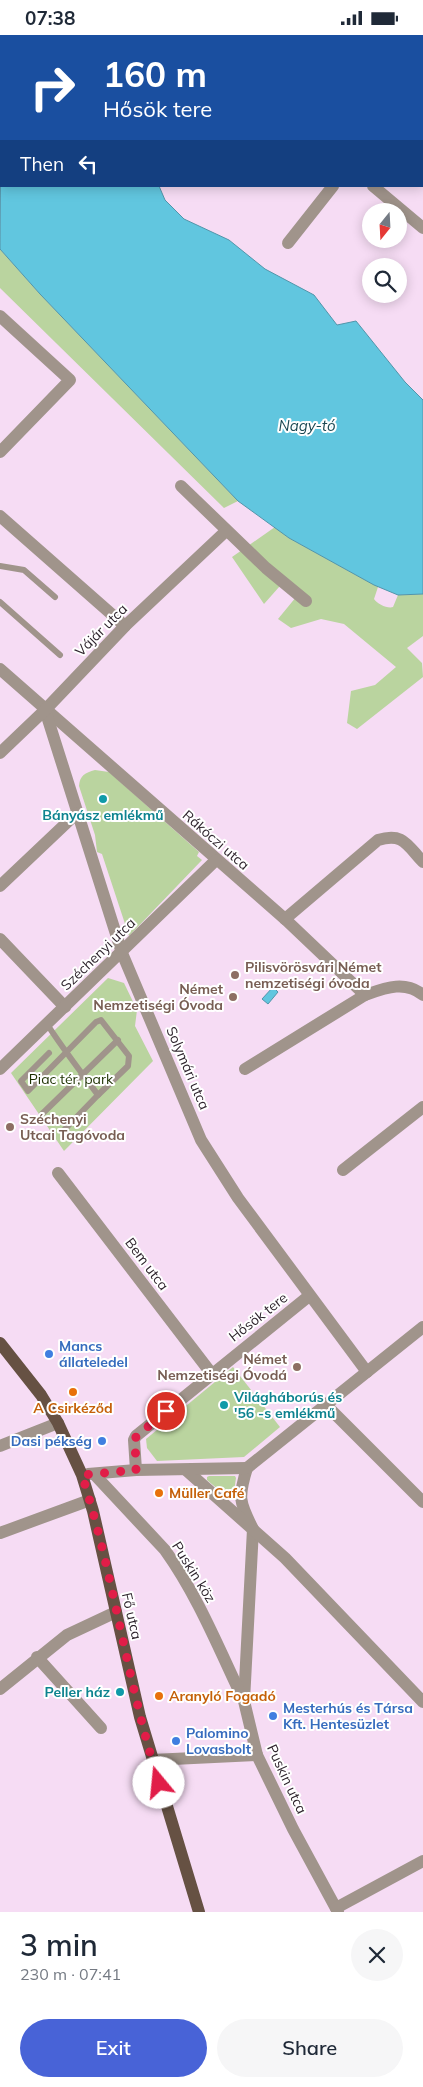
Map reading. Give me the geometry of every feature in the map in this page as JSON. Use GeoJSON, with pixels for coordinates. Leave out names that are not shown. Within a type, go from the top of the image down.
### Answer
{"type":"FeatureCollection","features":[{"type":"Feature","properties":{"kind":"main road","name":"Fő utca"},"geometry":{"type":"LineString","coordinates":[[0,1343],[35,1387],[88,1474],[90,1500],[152,1760],[199,1912]]}},
{"type":"Feature","properties":{"kind":"street"},"geometry":{"type":"LineString","coordinates":[[288,243],[332,187]]}},
{"type":"Feature","properties":{"kind":"street"},"geometry":{"type":"LineString","coordinates":[[374,187],[423,228]]}},
{"type":"Feature","properties":{"kind":"street"},"geometry":{"type":"LineString","coordinates":[[0,316],[70,380],[0,452]]}},
{"type":"Feature","properties":{"kind":"street"},"geometry":{"type":"LineString","coordinates":[[181,486],[266,568],[306,601]]}},
{"type":"Feature","properties":{"kind":"street"},"geometry":{"type":"LineString","coordinates":[[0,516],[126,626]]}},
{"type":"Feature","properties":{"kind":"street","name":"Vájár utca"},"geometry":{"type":"LineString","coordinates":[[0,753],[45,710],[126,626],[226,531]]}},
{"type":"Feature","properties":{"kind":"street","name":"Rákóczi utca"},"geometry":{"type":"LineString","coordinates":[[0,669],[285,919],[365,995]]}},
{"type":"Feature","properties":{"kind":"street","name":"Solymári utca"},"geometry":{"type":"LineString","coordinates":[[45,710],[122,953],[201,1140],[238,1198],[366,1372]]}},
{"type":"Feature","properties":{"kind":"street"},"geometry":{"type":"LineString","coordinates":[[0,886],[77,813]]}},
{"type":"Feature","properties":{"kind":"street"},"geometry":{"type":"LineString","coordinates":[[285,919],[378,840],[392,836],[404,841],[423,861]]}},
{"type":"Feature","properties":{"kind":"street","name":"Széchenyi utca"},"geometry":{"type":"LineString","coordinates":[[0,1069],[216,860]]}},
{"type":"Feature","properties":{"kind":"street"},"geometry":{"type":"LineString","coordinates":[[0,939],[65,1007]]}},
{"type":"Feature","properties":{"kind":"street"},"geometry":{"type":"LineString","coordinates":[[245,1069],[365,995],[388,987],[406,987],[423,995]]}},
{"type":"Feature","properties":{"kind":"street"},"geometry":{"type":"LineString","coordinates":[[343,1170],[423,1107]]}},
{"type":"Feature","properties":{"kind":"street","name":"Bem utca"},"geometry":{"type":"LineString","coordinates":[[58,1173],[211,1373]]}},
{"type":"Feature","properties":{"kind":"street","name":"Hősök tere"},"geometry":{"type":"LineString","coordinates":[[136,1470],[134,1440],[136,1436],[211,1373],[309,1296]]}},
{"type":"Feature","properties":{"kind":"street"},"geometry":{"type":"LineString","coordinates":[[253,1529],[242,1507],[241,1487],[247,1468],[423,1327]]}},
{"type":"Feature","properties":{"kind":"street"},"geometry":{"type":"LineString","coordinates":[[325,1404],[423,1502]]}},
{"type":"Feature","properties":{"kind":"street"},"geometry":{"type":"LineString","coordinates":[[0,1446],[58,1423]]}},
{"type":"Feature","properties":{"kind":"street"},"geometry":{"type":"LineString","coordinates":[[88,1474],[136,1470],[247,1468]]}},
{"type":"Feature","properties":{"kind":"street"},"geometry":{"type":"LineString","coordinates":[[186,1470],[253,1529],[314,1588],[423,1702]]}},
{"type":"Feature","properties":{"kind":"street","name":"Puskin köz"},"geometry":{"type":"LineString","coordinates":[[88,1474],[165,1550],[174,1563],[194,1595],[244,1701]]}},
{"type":"Feature","properties":{"kind":"street"},"geometry":{"type":"LineString","coordinates":[[0,1533],[90,1500]]}},
{"type":"Feature","properties":{"kind":"street","name":"Puskin utca"},"geometry":{"type":"LineString","coordinates":[[253,1529],[244,1701],[257,1755],[293,1829],[337,1910]]}},
{"type":"Feature","properties":{"kind":"street"},"geometry":{"type":"LineString","coordinates":[[0,1689],[37,1657],[67,1635],[116,1613]]}},
{"type":"Feature","properties":{"kind":"street"},"geometry":{"type":"LineString","coordinates":[[37,1657],[101,1728]]}},
{"type":"Feature","properties":{"kind":"street"},"geometry":{"type":"LineString","coordinates":[[152,1760],[257,1755]]}},
{"type":"Feature","properties":{"kind":"street"},"geometry":{"type":"LineString","coordinates":[[337,1910],[423,1861]]}},
{"type":"Feature","properties":{"kind":"lane"},"geometry":{"type":"LineString","coordinates":[[0,566],[24,570],[54,597]]}},
{"type":"Feature","properties":{"kind":"lane"},"geometry":{"type":"LineString","coordinates":[[0,602],[60,655]]}},
{"type":"Feature","properties":{"kind":"lane"},"geometry":{"type":"LineString","coordinates":[[50,1053],[21,1081],[28,1091],[96,1022],[101,1020],[129,1056],[128,1065],[64,1130]]}},
{"type":"Feature","properties":{"kind":"lane"},"geometry":{"type":"LineString","coordinates":[[47,1024],[98,1095]]}},
{"type":"Feature","properties":{"kind":"lane"},"geometry":{"type":"LineString","coordinates":[[42,1114],[118,1040]]}},
{"type":"Feature","properties":{"kind":"green space"},"geometry":{"type":"Polygon","coordinates":[[[0,249],[40,294],[238,501],[224,508],[0,288],[0,249]]]}},
{"type":"Feature","properties":{"kind":"green space"},"geometry":{"type":"Polygon","coordinates":[[[275,527],[289,538],[378,587],[374,599],[383,606],[393,607],[398,595],[423,594],[423,636],[407,648],[422,663],[423,677],[357,729],[347,723],[351,691],[375,685],[396,667],[344,624],[321,619],[291,628],[278,619],[301,591],[287,578],[264,604],[232,557],[275,527]]]}},
{"type":"Feature","properties":{"kind":"green space"},"geometry":{"type":"Polygon","coordinates":[[[95,770],[109,772],[199,852],[197,856],[202,860],[129,936],[102,854],[97,852],[95,835],[79,786],[84,775],[95,770]]]}},
{"type":"Feature","properties":{"kind":"green space","name":"Piac tér, park"},"geometry":{"type":"Polygon","coordinates":[[[108,978],[124,983],[137,1010],[135,1026],[153,1061],[64,1151],[11,1073],[108,978]]]}},
{"type":"Feature","properties":{"kind":"green space"},"geometry":{"type":"Polygon","coordinates":[[[233,1367],[280,1427],[244,1457],[157,1461],[147,1448],[146,1439],[233,1367]]]}},
{"type":"Feature","properties":{"kind":"green space"},"geometry":{"type":"Polygon","coordinates":[[[209,1476],[235,1476],[233,1498],[227,1497],[207,1480],[209,1476]]]}},
{"type":"Feature","properties":{"kind":"water","name":"Nagy-tó"},"geometry":{"type":"Polygon","coordinates":[[[0,187],[159,187],[165,200],[184,219],[229,240],[265,269],[314,295],[337,325],[356,321],[405,382],[423,400],[423,594],[398,595],[374,585],[289,538],[238,501],[40,294],[0,249],[0,187]]]}},
{"type":"Feature","properties":{"kind":"water"},"geometry":{"type":"Polygon","coordinates":[[[273,987],[278,992],[268,1004],[262,999],[273,987]]]}},
{"type":"Feature","properties":{"kind":"place","name":"Bányász emlékmű"},"geometry":{"type":"Point","coordinates":[103,799]}},
{"type":"Feature","properties":{"kind":"place","name":"Pilisvörösvári Német nemzetiségi óvoda"},"geometry":{"type":"Point","coordinates":[235,975]}},
{"type":"Feature","properties":{"kind":"place","name":"Német Nemzetiségi Óvoda"},"geometry":{"type":"Point","coordinates":[233,997]}},
{"type":"Feature","properties":{"kind":"place","name":"Széchenyi Utcai Tagóvoda"},"geometry":{"type":"Point","coordinates":[10,1127]}},
{"type":"Feature","properties":{"kind":"place","name":"Mancs állateledel"},"geometry":{"type":"Point","coordinates":[49,1354]}},
{"type":"Feature","properties":{"kind":"place","name":"Német Nemzetiségi Óvodá"},"geometry":{"type":"Point","coordinates":[297,1367]}},
{"type":"Feature","properties":{"kind":"place","name":"A Csirkéződ"},"geometry":{"type":"Point","coordinates":[73,1392]}},
{"type":"Feature","properties":{"kind":"place","name":"Világháborús és '56 -s emlékmű"},"geometry":{"type":"Point","coordinates":[224,1405]}},
{"type":"Feature","properties":{"kind":"place","name":"Dasi pékség"},"geometry":{"type":"Point","coordinates":[102,1441]}},
{"type":"Feature","properties":{"kind":"place","name":"Müller Café"},"geometry":{"type":"Point","coordinates":[159,1493]}},
{"type":"Feature","properties":{"kind":"place","name":"Peller ház"},"geometry":{"type":"Point","coordinates":[120,1692]}},
{"type":"Feature","properties":{"kind":"place","name":"Aranyló Fogadó"},"geometry":{"type":"Point","coordinates":[159,1696]}},
{"type":"Feature","properties":{"kind":"place","name":"Mesterhús és Társa Kft. Hentesüzlet"},"geometry":{"type":"Point","coordinates":[273,1716]}},
{"type":"Feature","properties":{"kind":"place","name":"Palomino Lovasbolt"},"geometry":{"type":"Point","coordinates":[176,1741]}},
{"type":"Feature","properties":{"kind":"route"},"geometry":{"type":"LineString","coordinates":[[159,1783],[140,1717],[90,1500],[82,1475],[136,1470],[134,1440],[136,1436],[166,1411]]}}]}
